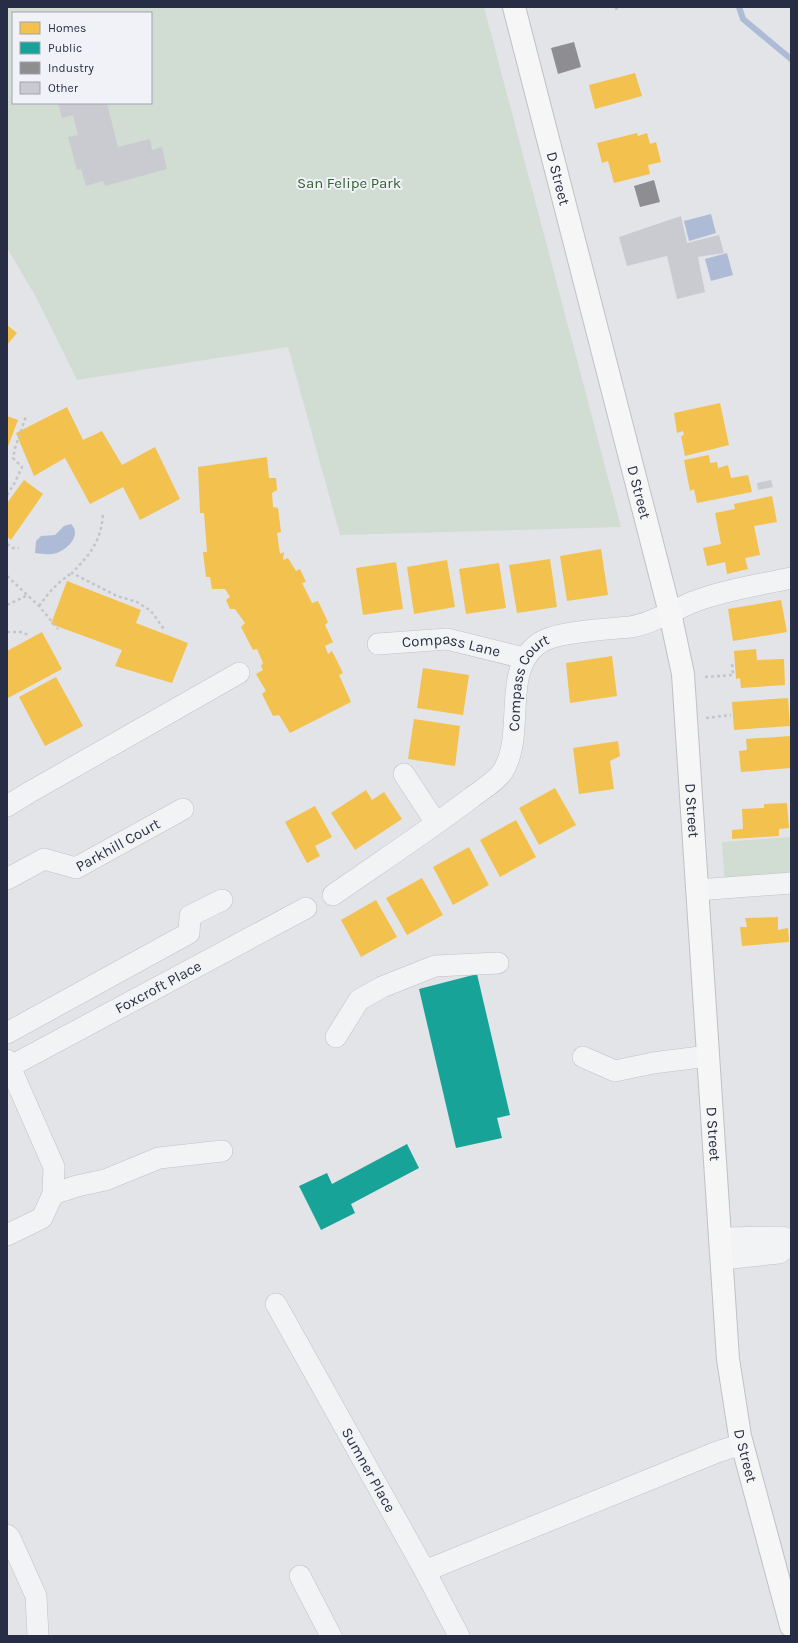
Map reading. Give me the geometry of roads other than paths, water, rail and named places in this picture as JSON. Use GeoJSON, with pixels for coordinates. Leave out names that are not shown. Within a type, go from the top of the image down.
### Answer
{"type":"FeatureCollection","features":[{"type":"Feature","properties":{"kind":"main road","name":"D Street"},"geometry":{"type":"LineString","coordinates":[[514,7],[670,613],[683,674],[728,1359],[742,1444],[791,1626]]}},
{"type":"Feature","properties":{"kind":"street","name":"Compass Court"},"geometry":{"type":"LineString","coordinates":[[333,895],[436,823],[503,771],[513,746],[518,680],[524,658],[538,643],[583,631],[633,626],[670,613],[708,597],[791,578]]}},
{"type":"Feature","properties":{"kind":"street","name":"Compass Lane"},"geometry":{"type":"LineString","coordinates":[[378,644],[447,639],[524,658]]}},
{"type":"Feature","properties":{"kind":"street"},"geometry":{"type":"LineString","coordinates":[[7,806],[239,673]]}},
{"type":"Feature","properties":{"kind":"street"},"geometry":{"type":"LineString","coordinates":[[404,774],[436,823]]}},
{"type":"Feature","properties":{"kind":"street","name":"Parkhill Court"},"geometry":{"type":"LineString","coordinates":[[7,879],[44,859],[76,868],[183,809]]}},
{"type":"Feature","properties":{"kind":"street"},"geometry":{"type":"LineString","coordinates":[[698,890],[791,883]]}},
{"type":"Feature","properties":{"kind":"street"},"geometry":{"type":"LineString","coordinates":[[7,1033],[189,933],[190,916],[222,900]]}},
{"type":"Feature","properties":{"kind":"street","name":"Foxcroft Place"},"geometry":{"type":"LineString","coordinates":[[9,1063],[306,908]]}},
{"type":"Feature","properties":{"kind":"street"},"geometry":{"type":"LineString","coordinates":[[336,1037],[359,1000],[382,987],[435,966],[498,963]]}},
{"type":"Feature","properties":{"kind":"street"},"geometry":{"type":"LineString","coordinates":[[583,1057],[615,1071],[653,1062],[708,1056]]}},
{"type":"Feature","properties":{"kind":"street"},"geometry":{"type":"LineString","coordinates":[[7,1235],[42,1218],[53,1194],[54,1167],[9,1063]]}},
{"type":"Feature","properties":{"kind":"street"},"geometry":{"type":"LineString","coordinates":[[53,1194],[77,1186],[105,1180],[158,1158],[222,1151]]}},
{"type":"Feature","properties":{"kind":"street"},"geometry":{"type":"LineString","coordinates":[[721,1248],[779,1253],[791,1243]]}},
{"type":"Feature","properties":{"kind":"street","name":"Sumner Place"},"geometry":{"type":"LineString","coordinates":[[276,1304],[425,1571],[459,1636]]}},
{"type":"Feature","properties":{"kind":"street"},"geometry":{"type":"LineString","coordinates":[[425,1571],[710,1454],[742,1444]]}},
{"type":"Feature","properties":{"kind":"street"},"geometry":{"type":"LineString","coordinates":[[7,1535],[10,1538],[36,1596],[38,1636]]}},
{"type":"Feature","properties":{"kind":"street"},"geometry":{"type":"LineString","coordinates":[[300,1576],[330,1636]]}},
{"type":"Feature","properties":{"kind":"water"},"geometry":{"type":"Polygon","coordinates":[[[711,214],[716,233],[689,241],[684,221],[711,214]]]}},
{"type":"Feature","properties":{"kind":"water"},"geometry":{"type":"Polygon","coordinates":[[[727,253],[733,275],[711,281],[705,259],[727,253]]]}},
{"type":"Feature","properties":{"kind":"water"},"geometry":{"type":"Polygon","coordinates":[[[71,524],[75,533],[69,545],[54,554],[35,553],[36,541],[41,536],[55,535],[64,526],[71,524]]]}},
{"type":"Feature","properties":{"kind":"waterway"},"geometry":{"type":"LineString","coordinates":[[739,7],[743,19],[791,59]]}},
{"type":"Feature","properties":{"kind":"park label","name":"San Felipe Park"},"geometry":{"type":"Point","coordinates":[349,183]}}]}
